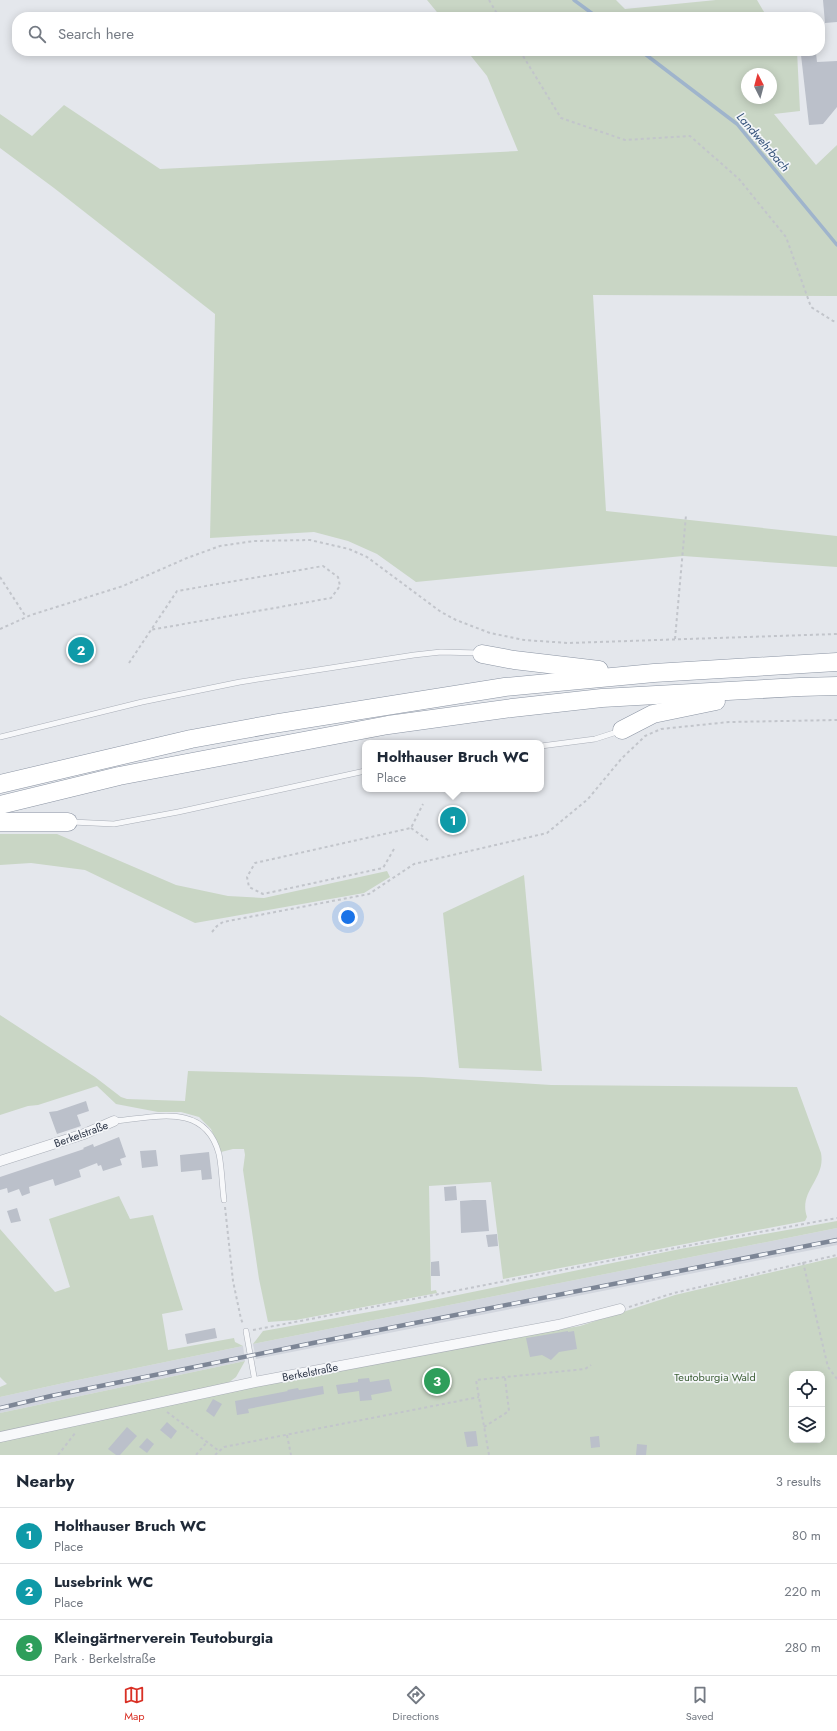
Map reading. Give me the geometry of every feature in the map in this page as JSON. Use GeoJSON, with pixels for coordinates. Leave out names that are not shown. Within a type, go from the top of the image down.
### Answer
{"type":"FeatureCollection","features":[{"type":"Feature","properties":{"kind":"highway"},"geometry":{"type":"LineString","coordinates":[[482,654],[514,660],[588,669],[654,673]]}},
{"type":"Feature","properties":{"kind":"highway"},"geometry":{"type":"LineString","coordinates":[[0,784],[116,756],[273,724],[505,687],[654,673],[837,662]]}},
{"type":"Feature","properties":{"kind":"highway"},"geometry":{"type":"LineString","coordinates":[[0,806],[119,776],[388,725],[512,708],[602,698],[837,686]]}},
{"type":"Feature","properties":{"kind":"highway"},"geometry":{"type":"LineString","coordinates":[[622,730],[653,714],[672,709],[800,687]]}},
{"type":"Feature","properties":{"kind":"highway"},"geometry":{"type":"LineString","coordinates":[[0,822],[68,822]]}},
{"type":"Feature","properties":{"kind":"street","name":"Berkelstraße"},"geometry":{"type":"LineString","coordinates":[[0,1161],[84,1134],[114,1121]]}},
{"type":"Feature","properties":{"kind":"street","name":"Berkelstraße"},"geometry":{"type":"LineString","coordinates":[[0,1437],[255,1382],[558,1325],[620,1310]]}},
{"type":"Feature","properties":{"kind":"lane"},"geometry":{"type":"LineString","coordinates":[[0,737],[142,702],[240,682],[414,655],[441,652],[482,654]]}},
{"type":"Feature","properties":{"kind":"lane"},"geometry":{"type":"LineString","coordinates":[[544,746],[595,739],[622,730]]}},
{"type":"Feature","properties":{"kind":"lane"},"geometry":{"type":"LineString","coordinates":[[68,822],[114,824],[178,812],[362,772]]}},
{"type":"Feature","properties":{"kind":"lane","name":"Berkelstraße"},"geometry":{"type":"LineString","coordinates":[[114,1121],[175,1116],[186,1117],[204,1126],[212,1138],[219,1156],[224,1200]]}},
{"type":"Feature","properties":{"kind":"lane"},"geometry":{"type":"LineString","coordinates":[[246,1331],[255,1382]]}},
{"type":"Feature","properties":{"kind":"path"},"geometry":{"type":"LineString","coordinates":[[489,0],[496,12]]}},
{"type":"Feature","properties":{"kind":"path"},"geometry":{"type":"LineString","coordinates":[[523,56],[561,118],[625,140],[690,136],[739,179],[786,237],[811,307],[837,322]]}},
{"type":"Feature","properties":{"kind":"path"},"geometry":{"type":"LineString","coordinates":[[675,639],[686,515]]}},
{"type":"Feature","properties":{"kind":"path"},"geometry":{"type":"LineString","coordinates":[[0,629],[26,617],[123,586],[187,558],[220,546],[254,541],[310,540],[349,549],[366,557],[441,612],[456,620],[490,633],[524,640],[568,643],[837,634]]}},
{"type":"Feature","properties":{"kind":"path"},"geometry":{"type":"LineString","coordinates":[[129,662],[150,630],[178,592],[323,566],[338,576],[340,586],[331,598],[150,630]]}},
{"type":"Feature","properties":{"kind":"path"},"geometry":{"type":"LineString","coordinates":[[0,577],[26,617]]}},
{"type":"Feature","properties":{"kind":"path"},"geometry":{"type":"LineString","coordinates":[[212,932],[223,922],[369,894],[414,864],[547,833],[588,799],[622,758],[639,742],[646,736],[661,729],[729,722],[837,720]]}},
{"type":"Feature","properties":{"kind":"path"},"geometry":{"type":"LineString","coordinates":[[411,828],[423,804]]}},
{"type":"Feature","properties":{"kind":"path"},"geometry":{"type":"LineString","coordinates":[[394,848],[382,868],[263,894],[250,887],[247,877],[255,864],[411,828],[429,841]]}},
{"type":"Feature","properties":{"kind":"path"},"geometry":{"type":"LineString","coordinates":[[224,1200],[233,1281],[241,1319],[246,1331],[467,1290],[684,1245],[837,1218]]}},
{"type":"Feature","properties":{"kind":"path"},"geometry":{"type":"LineString","coordinates":[[620,1310],[674,1293],[837,1255]]}},
{"type":"Feature","properties":{"kind":"path"},"geometry":{"type":"LineString","coordinates":[[803,1262],[828,1367],[837,1379]]}},
{"type":"Feature","properties":{"kind":"path"},"geometry":{"type":"LineString","coordinates":[[490,1455],[476,1380],[585,1369],[591,1365]]}},
{"type":"Feature","properties":{"kind":"path"},"geometry":{"type":"LineString","coordinates":[[484,1427],[509,1412],[505,1378]]}},
{"type":"Feature","properties":{"kind":"path"},"geometry":{"type":"LineString","coordinates":[[215,1455],[224,1447],[479,1397]]}},
{"type":"Feature","properties":{"kind":"path"},"geometry":{"type":"LineString","coordinates":[[166,1411],[219,1451]]}},
{"type":"Feature","properties":{"kind":"path"},"geometry":{"type":"LineString","coordinates":[[58,1455],[80,1428]]}},
{"type":"Feature","properties":{"kind":"path"},"geometry":{"type":"LineString","coordinates":[[287,1434],[291,1455]]}},
{"type":"Feature","properties":{"kind":"path"},"geometry":{"type":"LineString","coordinates":[[196,1455],[207,1442]]}},
{"type":"Feature","properties":{"kind":"shaded area"},"geometry":{"type":"Polygon","coordinates":[[[837,1228],[837,1245],[256,1359],[253,1344],[837,1228]]]}},
{"type":"Feature","properties":{"kind":"shaded area"},"geometry":{"type":"Polygon","coordinates":[[[243,1346],[245,1361],[0,1413],[0,1397],[243,1346]]]}},
{"type":"Feature","properties":{"kind":"green space"},"geometry":{"type":"Polygon","coordinates":[[[427,0],[616,0],[625,9],[716,0],[757,0],[764,12],[437,12],[427,0]]]}},
{"type":"Feature","properties":{"kind":"green space"},"geometry":{"type":"Polygon","coordinates":[[[471,56],[797,56],[800,111],[774,114],[816,165],[837,145],[837,296],[593,295],[606,511],[837,536],[837,567],[683,556],[416,582],[377,554],[348,541],[314,532],[210,538],[215,314],[54,188],[0,148],[0,114],[32,136],[64,105],[160,169],[518,151],[487,76],[471,56]]]}},
{"type":"Feature","properties":{"kind":"green space"},"geometry":{"type":"Polygon","coordinates":[[[0,834],[57,834],[176,885],[228,896],[264,898],[387,871],[390,877],[364,893],[195,923],[85,870],[31,863],[0,865],[0,834]]]}},
{"type":"Feature","properties":{"kind":"green space"},"geometry":{"type":"Polygon","coordinates":[[[524,875],[542,1071],[459,1068],[443,913],[524,875]]]}},
{"type":"Feature","properties":{"kind":"green space"},"geometry":{"type":"Polygon","coordinates":[[[0,1015],[95,1077],[121,1097],[127,1099],[185,1101],[188,1071],[422,1077],[551,1085],[797,1087],[821,1153],[820,1170],[806,1200],[805,1208],[807,1217],[805,1221],[503,1279],[491,1182],[429,1186],[431,1291],[436,1290],[437,1293],[296,1320],[268,1322],[259,1279],[243,1170],[245,1155],[244,1149],[233,1149],[221,1152],[211,1129],[199,1117],[181,1112],[158,1112],[116,1104],[97,1086],[38,1105],[28,1106],[0,1115],[0,1015]]]}},
{"type":"Feature","properties":{"kind":"green space"},"geometry":{"type":"Polygon","coordinates":[[[119,1196],[130,1219],[153,1215],[183,1310],[162,1314],[168,1350],[234,1338],[235,1342],[243,1346],[0,1397],[0,1387],[7,1384],[0,1377],[0,1229],[55,1292],[70,1287],[49,1219],[119,1196]]]}},
{"type":"Feature","properties":{"kind":"green space"},"geometry":{"type":"Polygon","coordinates":[[[837,1221],[837,1228],[253,1344],[263,1331],[414,1304],[680,1249],[837,1221]]]}},
{"type":"Feature","properties":{"kind":"green space","name":"Teutoburgia Wald"},"geometry":{"type":"Polygon","coordinates":[[[837,1257],[837,1455],[0,1455],[0,1442],[84,1421],[454,1347],[580,1326],[675,1295],[837,1257]]]}},
{"type":"Feature","properties":{"kind":"green space"},"geometry":{"type":"Polygon","coordinates":[[[245,1361],[236,1377],[228,1383],[0,1433],[0,1413],[245,1361]]]}},
{"type":"Feature","properties":{"kind":"building"},"geometry":{"type":"Polygon","coordinates":[[[823,0],[837,0],[837,22],[825,23],[823,0]]]}},
{"type":"Feature","properties":{"kind":"building"},"geometry":{"type":"Polygon","coordinates":[[[801,56],[816,56],[817,62],[837,61],[837,107],[823,124],[809,125],[801,56]]]}},
{"type":"Feature","properties":{"kind":"building"},"geometry":{"type":"Polygon","coordinates":[[[87,641],[90,654],[76,658],[72,645],[87,641]]]}},
{"type":"Feature","properties":{"kind":"building"},"geometry":{"type":"Polygon","coordinates":[[[460,812],[461,825],[446,827],[444,814],[460,812]]]}},
{"type":"Feature","properties":{"kind":"building"},"geometry":{"type":"Polygon","coordinates":[[[86,1101],[89,1111],[77,1115],[81,1126],[57,1134],[49,1112],[57,1111],[86,1101]]]}},
{"type":"Feature","properties":{"kind":"building"},"geometry":{"type":"Polygon","coordinates":[[[119,1137],[126,1157],[120,1159],[122,1165],[103,1171],[101,1165],[98,1166],[97,1163],[79,1170],[81,1177],[55,1186],[53,1179],[29,1187],[30,1193],[22,1196],[19,1189],[8,1193],[7,1188],[0,1190],[0,1177],[84,1149],[83,1148],[93,1144],[94,1147],[119,1137]]]}},
{"type":"Feature","properties":{"kind":"building"},"geometry":{"type":"Polygon","coordinates":[[[156,1150],[158,1166],[142,1168],[140,1151],[156,1150]]]}},
{"type":"Feature","properties":{"kind":"building"},"geometry":{"type":"Polygon","coordinates":[[[209,1152],[212,1179],[202,1180],[201,1170],[181,1172],[180,1155],[209,1152]]]}},
{"type":"Feature","properties":{"kind":"building"},"geometry":{"type":"Polygon","coordinates":[[[456,1186],[457,1200],[445,1201],[444,1187],[456,1186]]]}},
{"type":"Feature","properties":{"kind":"building"},"geometry":{"type":"Polygon","coordinates":[[[486,1200],[489,1231],[461,1233],[460,1201],[486,1200]]]}},
{"type":"Feature","properties":{"kind":"building"},"geometry":{"type":"Polygon","coordinates":[[[17,1208],[21,1221],[11,1223],[7,1211],[17,1208]]]}},
{"type":"Feature","properties":{"kind":"building"},"geometry":{"type":"Polygon","coordinates":[[[497,1234],[498,1246],[488,1247],[486,1235],[497,1234]]]}},
{"type":"Feature","properties":{"kind":"building"},"geometry":{"type":"Polygon","coordinates":[[[439,1261],[440,1276],[431,1276],[431,1262],[439,1261]]]}},
{"type":"Feature","properties":{"kind":"building"},"geometry":{"type":"Polygon","coordinates":[[[215,1328],[217,1338],[187,1344],[185,1334],[215,1328]]]}},
{"type":"Feature","properties":{"kind":"building"},"geometry":{"type":"Polygon","coordinates":[[[574,1331],[577,1349],[559,1352],[551,1360],[542,1355],[530,1357],[526,1338],[574,1331]]]}},
{"type":"Feature","properties":{"kind":"building"},"geometry":{"type":"Polygon","coordinates":[[[369,1378],[370,1382],[389,1379],[392,1391],[371,1395],[372,1400],[360,1401],[359,1391],[338,1394],[336,1385],[358,1382],[358,1379],[369,1378]]]}},
{"type":"Feature","properties":{"kind":"building"},"geometry":{"type":"Polygon","coordinates":[[[323,1386],[324,1394],[248,1409],[249,1413],[237,1415],[235,1401],[298,1388],[299,1390],[323,1386]]]}},
{"type":"Feature","properties":{"kind":"building"},"geometry":{"type":"Polygon","coordinates":[[[213,1399],[222,1404],[214,1417],[206,1411],[213,1399]]]}},
{"type":"Feature","properties":{"kind":"building"},"geometry":{"type":"Polygon","coordinates":[[[167,1422],[177,1431],[171,1439],[160,1430],[167,1422]]]}},
{"type":"Feature","properties":{"kind":"building"},"geometry":{"type":"Polygon","coordinates":[[[127,1427],[137,1436],[120,1455],[116,1455],[108,1449],[127,1427]]]}},
{"type":"Feature","properties":{"kind":"building"},"geometry":{"type":"Polygon","coordinates":[[[476,1431],[478,1446],[467,1447],[464,1432],[476,1431]]]}},
{"type":"Feature","properties":{"kind":"building"},"geometry":{"type":"Polygon","coordinates":[[[599,1436],[600,1447],[591,1448],[590,1437],[599,1436]]]}},
{"type":"Feature","properties":{"kind":"building"},"geometry":{"type":"Polygon","coordinates":[[[147,1438],[154,1444],[147,1453],[139,1447],[147,1438]]]}},
{"type":"Feature","properties":{"kind":"building"},"geometry":{"type":"Polygon","coordinates":[[[637,1444],[647,1445],[646,1455],[636,1455],[637,1444]]]}},
{"type":"Feature","properties":{"kind":"waterway","name":"Landwehrbach"},"geometry":{"type":"LineString","coordinates":[[574,0],[590,12]]}},
{"type":"Feature","properties":{"kind":"waterway","name":"Landwehrbach"},"geometry":{"type":"LineString","coordinates":[[648,56],[737,124],[837,245]]}},
{"type":"Feature","properties":{"kind":"railway"},"geometry":{"type":"LineString","coordinates":[[0,1408],[51,1396],[313,1343],[837,1240]]}},
{"type":"Feature","properties":{"kind":"place","name":"Lusebrink WC"},"geometry":{"type":"Point","coordinates":[81,650]}},
{"type":"Feature","properties":{"kind":"place","name":"Holthauser Bruch WC"},"geometry":{"type":"Point","coordinates":[453,820]}},
{"type":"Feature","properties":{"kind":"place","name":"Kleingärtnerverein Teutoburgia"},"geometry":{"type":"Point","coordinates":[437,1381]}}]}
